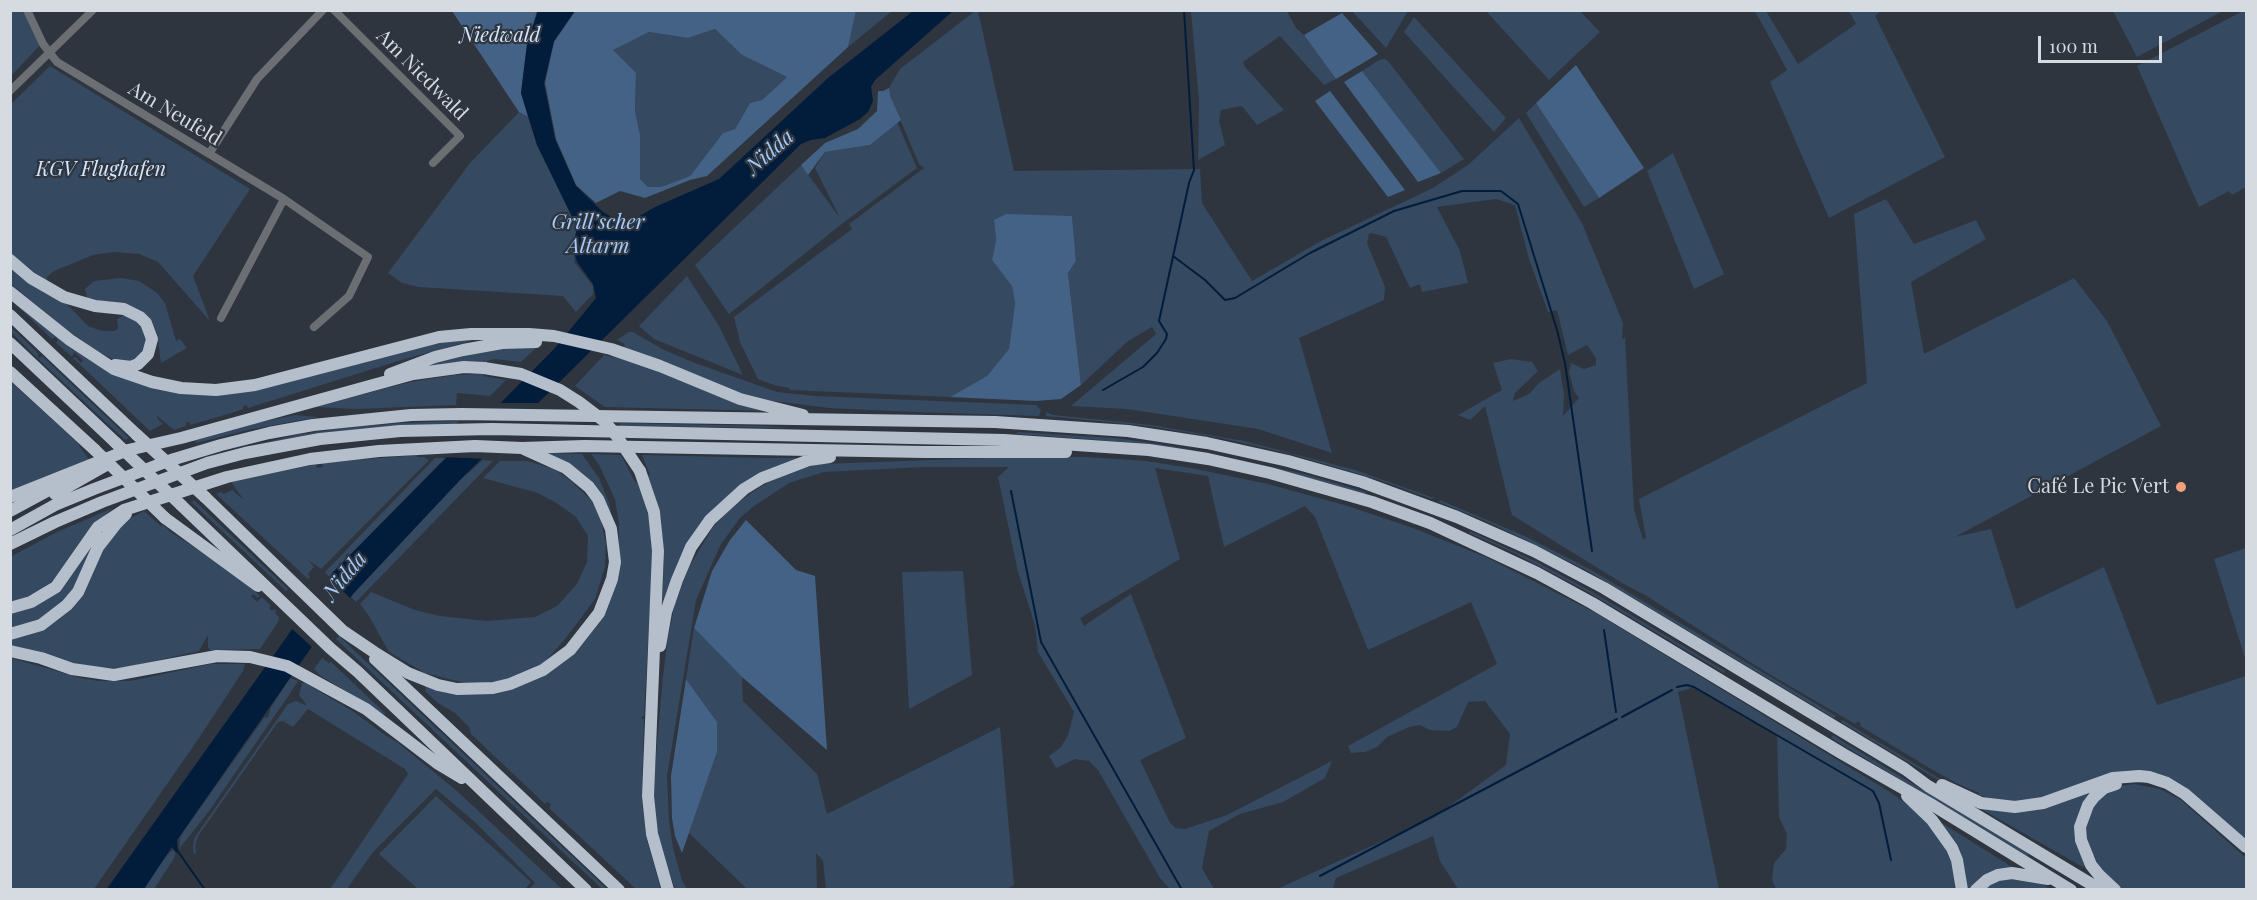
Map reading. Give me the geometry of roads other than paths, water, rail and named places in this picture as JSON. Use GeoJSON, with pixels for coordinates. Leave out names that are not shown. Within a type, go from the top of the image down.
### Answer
{"type":"FeatureCollection","features":[{"type":"Feature","properties":{"kind":"highway"},"geometry":{"type":"LineString","coordinates":[[10,260],[31,278],[63,297],[95,306],[124,309],[140,317],[146,323],[152,339],[148,354],[138,364],[125,367],[100,360]]}},
{"type":"Feature","properties":{"kind":"highway"},"geometry":{"type":"LineString","coordinates":[[10,292],[70,340],[100,360],[126,374],[180,388],[216,390],[255,385],[401,345],[439,337],[471,334],[579,342],[611,349],[660,366],[740,399],[824,420]]}},
{"type":"Feature","properties":{"kind":"highway"},"geometry":{"type":"LineString","coordinates":[[10,315],[619,890]]}},
{"type":"Feature","properties":{"kind":"highway"},"geometry":{"type":"LineString","coordinates":[[359,387],[435,357],[527,338]]}},
{"type":"Feature","properties":{"kind":"highway"},"geometry":{"type":"LineString","coordinates":[[10,343],[586,890]]}},
{"type":"Feature","properties":{"kind":"highway"},"geometry":{"type":"LineString","coordinates":[[10,511],[76,475],[181,438],[359,387],[413,374],[484,368],[521,374],[560,390],[579,402],[610,428],[627,449],[640,471],[654,512],[658,550],[648,796],[652,834],[668,890]]}},
{"type":"Feature","properties":{"kind":"highway"},"geometry":{"type":"LineString","coordinates":[[10,372],[165,518],[286,606]]}},
{"type":"Feature","properties":{"kind":"highway"},"geometry":{"type":"LineString","coordinates":[[10,530],[55,505],[94,489],[222,445],[269,433],[323,424],[401,416],[461,414],[995,422],[1128,431],[1207,443],[1288,461],[1362,482],[1457,517],[1534,551],[1604,588],[2101,890]]}},
{"type":"Feature","properties":{"kind":"highway"},"geometry":{"type":"LineString","coordinates":[[10,544],[102,502],[207,463],[245,453],[320,439],[400,430],[542,430],[1004,440],[1149,450],[1208,459],[1270,473],[1372,502],[1430,523],[1537,573],[1592,603],[2070,890]]}},
{"type":"Feature","properties":{"kind":"highway"},"geometry":{"type":"LineString","coordinates":[[10,497],[82,466],[128,450],[181,438]]}},
{"type":"Feature","properties":{"kind":"highway"},"geometry":{"type":"LineString","coordinates":[[10,608],[31,602],[56,587],[89,537],[109,518],[124,510],[227,477],[310,459],[433,447],[475,446],[925,452],[1149,450]]}},
{"type":"Feature","properties":{"kind":"highway"},"geometry":{"type":"LineString","coordinates":[[348,634],[408,673],[438,685],[457,689],[493,687],[528,677],[557,661],[580,640],[599,613],[612,579],[615,562],[611,529],[598,499],[578,477],[554,461],[522,448]]}},
{"type":"Feature","properties":{"kind":"highway"},"geometry":{"type":"LineString","coordinates":[[653,671],[670,596],[691,547],[710,520],[744,489],[783,468],[809,460],[925,452]]}},
{"type":"Feature","properties":{"kind":"highway"},"geometry":{"type":"LineString","coordinates":[[10,523],[79,479],[112,462]]}},
{"type":"Feature","properties":{"kind":"highway"},"geometry":{"type":"LineString","coordinates":[[10,634],[41,625],[67,605],[78,592],[98,547],[106,535],[128,513],[151,501]]}},
{"type":"Feature","properties":{"kind":"highway"},"geometry":{"type":"LineString","coordinates":[[10,651],[41,658],[72,669],[114,675],[210,656],[250,657],[287,666],[366,709],[437,763],[478,787]]}},
{"type":"Feature","properties":{"kind":"highway"},"geometry":{"type":"LineString","coordinates":[[1905,769],[1981,803],[2014,807],[2051,800],[2112,778],[2150,777],[2167,783],[2185,794],[2247,847]]}},
{"type":"Feature","properties":{"kind":"highway"},"geometry":{"type":"LineString","coordinates":[[2115,890],[2099,876],[2091,865],[2081,840],[2080,827],[2088,805],[2094,797],[2104,788],[2118,783],[2133,780],[2147,782],[2179,795],[2247,853]]}},
{"type":"Feature","properties":{"kind":"highway"},"geometry":{"type":"LineString","coordinates":[[1890,781],[1932,820],[1944,836],[1957,860],[1962,890]]}},
{"type":"Feature","properties":{"kind":"highway"},"geometry":{"type":"LineString","coordinates":[[1977,890],[1987,880],[1998,875],[2012,873],[2058,882]]}},
{"type":"Feature","properties":{"kind":"street"},"geometry":{"type":"LineString","coordinates":[[27,10],[50,54]]}},
{"type":"Feature","properties":{"kind":"street"},"geometry":{"type":"LineString","coordinates":[[10,91],[93,10]]}},
{"type":"Feature","properties":{"kind":"street"},"geometry":{"type":"LineString","coordinates":[[209,154],[257,79],[323,10]]}},
{"type":"Feature","properties":{"kind":"street","name":"Am Niedwald"},"geometry":{"type":"LineString","coordinates":[[334,10],[460,136],[433,163]]}},
{"type":"Feature","properties":{"kind":"street","name":"Am Neufeld"},"geometry":{"type":"LineString","coordinates":[[50,54],[57,62],[284,199],[368,257],[349,296],[314,327]]}},
{"type":"Feature","properties":{"kind":"street"},"geometry":{"type":"LineString","coordinates":[[221,318],[284,199]]}},
{"type":"Feature","properties":{"kind":"water"},"geometry":{"type":"Polygon","coordinates":[[[538,11],[575,11],[554,41],[544,83],[555,139],[576,186],[603,212],[619,221],[629,222],[655,207],[719,179],[828,78],[913,11],[953,11],[875,80],[871,87],[873,101],[868,112],[860,119],[825,138],[801,144],[460,480],[353,594],[311,648],[177,840],[178,851],[176,853],[172,847],[144,889],[106,890],[333,572],[555,348],[596,298],[593,284],[577,262],[573,248],[577,227],[537,145],[521,93],[527,44],[538,11]]]}},
{"type":"Feature","properties":{"kind":"waterway"},"geometry":{"type":"LineString","coordinates":[[1103,390],[1143,367],[1157,353],[1166,339],[1167,334],[1159,321],[1189,183],[1194,170],[1184,10]]}},
{"type":"Feature","properties":{"kind":"waterway"},"geometry":{"type":"LineString","coordinates":[[1173,256],[1205,280],[1225,300],[1235,298],[1310,253],[1394,211],[1462,191],[1501,191],[1518,204],[1557,330],[1565,363],[1592,551]]}},
{"type":"Feature","properties":{"kind":"waterway"},"geometry":{"type":"LineString","coordinates":[[1011,491],[1041,642],[1182,890]]}},
{"type":"Feature","properties":{"kind":"waterway"},"geometry":{"type":"LineString","coordinates":[[1604,630],[1616,712]]}},
{"type":"Feature","properties":{"kind":"waterway"},"geometry":{"type":"LineString","coordinates":[[1677,687],[1687,685],[1694,687],[1873,791],[1879,803],[1891,860]]}},
{"type":"Feature","properties":{"kind":"waterway"},"geometry":{"type":"LineString","coordinates":[[1622,717],[1672,690]]}},
{"type":"Feature","properties":{"kind":"waterway"},"geometry":{"type":"LineString","coordinates":[[1320,876],[1617,719]]}},
{"type":"Feature","properties":{"kind":"waterway"},"geometry":{"type":"LineString","coordinates":[[177,850],[205,890]]}},
{"type":"Feature","properties":{"kind":"place","name":"Café Le Pic Vert"},"geometry":{"type":"Point","coordinates":[2181,487]}},
{"type":"Feature","properties":{"kind":"park label","name":"Niedwald"},"geometry":{"type":"Point","coordinates":[500,36]}},
{"type":"Feature","properties":{"kind":"park label","name":"KGV Flughafen"},"geometry":{"type":"Point","coordinates":[101,170]}},
{"type":"Feature","properties":{"kind":"water label","name":"Nidda"},"geometry":{"type":"Point","coordinates":[770,152]}},
{"type":"Feature","properties":{"kind":"water label","name":"Grill’scher Altarm"},"geometry":{"type":"Point","coordinates":[598,234]}},
{"type":"Feature","properties":{"kind":"water label","name":"Nidda"},"geometry":{"type":"Point","coordinates":[345,576]}}]}
